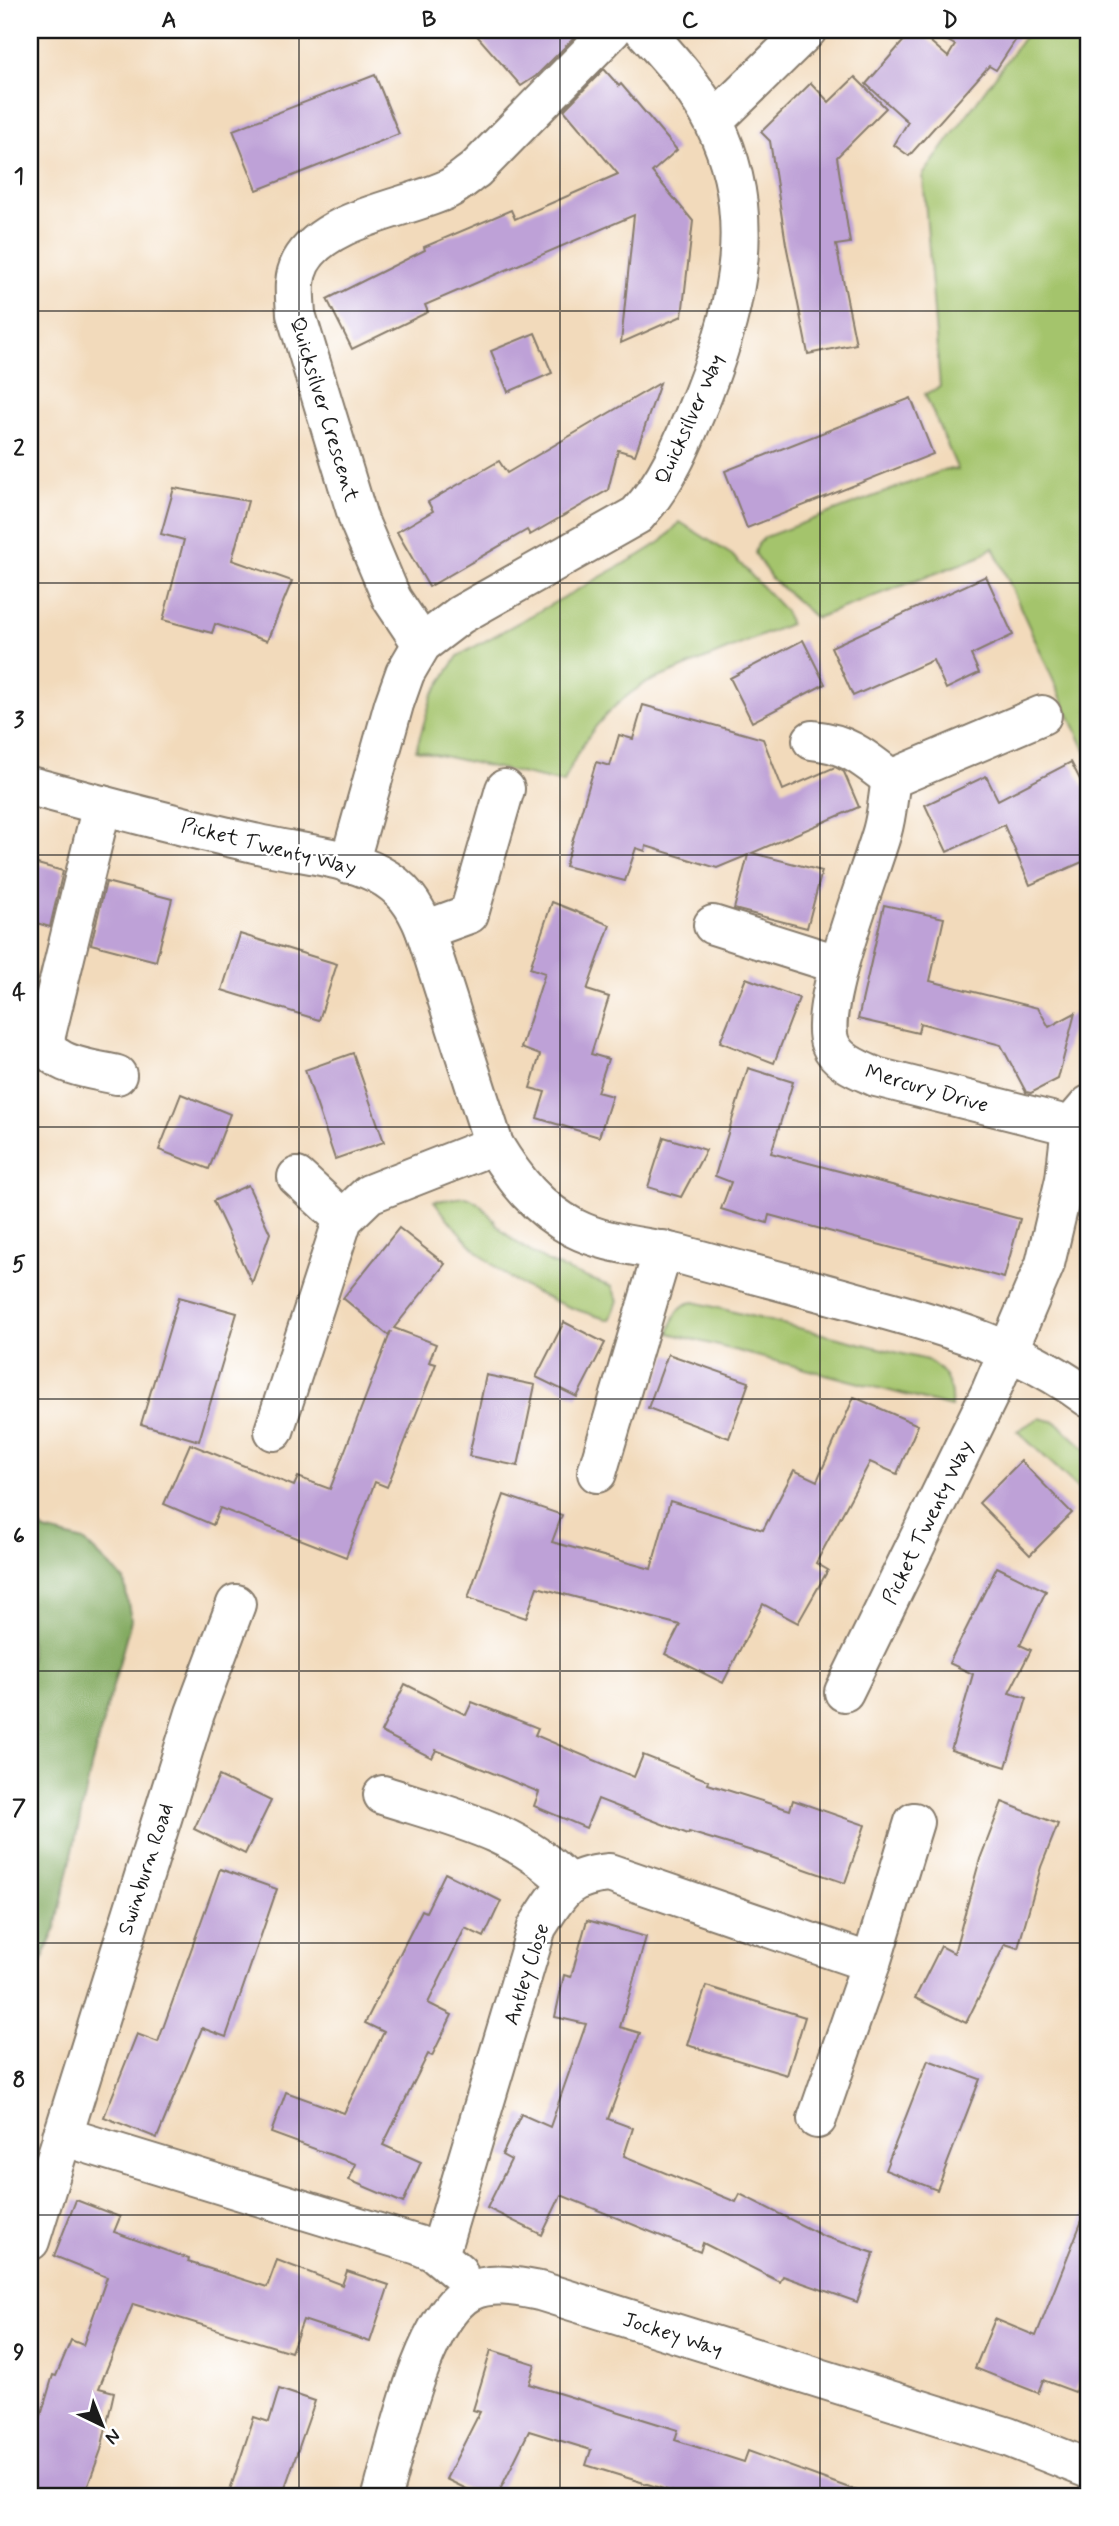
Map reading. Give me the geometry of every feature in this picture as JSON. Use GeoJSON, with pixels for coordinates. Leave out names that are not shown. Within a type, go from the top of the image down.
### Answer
{"type":"FeatureCollection","features":[{"type":"Feature","properties":{"kind":"street","name":"Quicksilver Crescent"},"geometry":{"type":"LineString","coordinates":[[422,644],[392,599],[359,521],[296,314],[294,284],[302,261],[318,242],[345,225],[450,188],[475,170],[612,30]]}},
{"type":"Feature","properties":{"kind":"street","name":"Quicksilver Way"},"geometry":{"type":"LineString","coordinates":[[349,864],[394,704],[405,673],[422,644],[460,615],[637,515],[657,494],[670,471],[709,379],[737,288],[741,231],[737,197],[726,152],[714,121],[674,64],[644,30]]}},
{"type":"Feature","properties":{"kind":"street"},"geometry":{"type":"LineString","coordinates":[[714,121],[807,30]]}},
{"type":"Feature","properties":{"kind":"street"},"geometry":{"type":"LineString","coordinates":[[812,740],[835,742],[891,779],[1042,715]]}},
{"type":"Feature","properties":{"kind":"street","name":"Mercury Drive"},"geometry":{"type":"LineString","coordinates":[[891,779],[883,828],[837,964],[829,1042],[838,1055],[852,1066],[876,1077],[1080,1115],[1045,1264],[1010,1351]]}},
{"type":"Feature","properties":{"kind":"street","name":"Picket Twenty Way"},"geometry":{"type":"LineString","coordinates":[[30,786],[102,806],[349,864],[377,873],[397,886],[415,905],[425,930],[494,1145],[513,1176],[550,1213],[575,1228],[604,1239],[663,1250],[956,1329],[1043,1367],[1089,1398]]}},
{"type":"Feature","properties":{"kind":"street"},"geometry":{"type":"LineString","coordinates":[[425,930],[469,914],[505,789]]}},
{"type":"Feature","properties":{"kind":"street"},"geometry":{"type":"LineString","coordinates":[[102,806],[42,1003],[47,1049],[55,1058],[117,1075]]}},
{"type":"Feature","properties":{"kind":"street"},"geometry":{"type":"LineString","coordinates":[[713,925],[837,964]]}},
{"type":"Feature","properties":{"kind":"street"},"geometry":{"type":"LineString","coordinates":[[274,1431],[343,1219],[369,1194],[494,1145]]}},
{"type":"Feature","properties":{"kind":"street"},"geometry":{"type":"LineString","coordinates":[[297,1177],[343,1219]]}},
{"type":"Feature","properties":{"kind":"street"},"geometry":{"type":"LineString","coordinates":[[597,1473],[663,1250]]}},
{"type":"Feature","properties":{"kind":"street","name":"Picket Twenty Way"},"geometry":{"type":"LineString","coordinates":[[844,1692],[1010,1351]]}},
{"type":"Feature","properties":{"kind":"street","name":"Swinburn Road"},"geometry":{"type":"LineString","coordinates":[[30,2241],[191,1726],[236,1604]]}},
{"type":"Feature","properties":{"kind":"street"},"geometry":{"type":"LineString","coordinates":[[383,1795],[478,1826],[524,1846],[543,1858],[568,1883],[587,1875],[609,1873],[871,1963]]}},
{"type":"Feature","properties":{"kind":"street"},"geometry":{"type":"LineString","coordinates":[[817,2119],[871,1963],[914,1822]]}},
{"type":"Feature","properties":{"kind":"street","name":"Antley Close"},"geometry":{"type":"LineString","coordinates":[[439,2255],[537,1927],[568,1883]]}},
{"type":"Feature","properties":{"kind":"street"},"geometry":{"type":"LineString","coordinates":[[62,2136],[418,2245],[439,2255],[460,2275],[470,2291],[437,2328],[420,2366],[382,2496]]}},
{"type":"Feature","properties":{"kind":"street","name":"Jockey Way"},"geometry":{"type":"LineString","coordinates":[[470,2291],[513,2286],[540,2291],[1008,2437],[1089,2469]]}},
{"type":"Feature","properties":{"kind":"green space"},"geometry":{"type":"Polygon","coordinates":[[[1029,30],[1089,30],[1089,759],[993,547],[979,557],[816,618],[771,578],[755,553],[758,544],[765,537],[947,469],[958,470],[925,394],[940,387],[923,175],[1029,30]]]}},
{"type":"Feature","properties":{"kind":"green space"},"geometry":{"type":"Polygon","coordinates":[[[680,522],[732,555],[785,611],[790,624],[644,684],[630,693],[606,715],[586,739],[564,783],[416,750],[432,696],[458,656],[640,555],[662,541],[680,522]]]}},
{"type":"Feature","properties":{"kind":"green space"},"geometry":{"type":"Polygon","coordinates":[[[465,1197],[481,1205],[513,1240],[539,1257],[612,1287],[618,1301],[610,1320],[555,1302],[532,1291],[491,1263],[472,1246],[434,1201],[465,1197]]]}},
{"type":"Feature","properties":{"kind":"green space"},"geometry":{"type":"Polygon","coordinates":[[[694,1302],[927,1360],[939,1369],[946,1379],[951,1392],[951,1407],[669,1333],[680,1309],[694,1302]]]}},
{"type":"Feature","properties":{"kind":"green space"},"geometry":{"type":"Polygon","coordinates":[[[1039,1418],[1056,1422],[1089,1452],[1089,1498],[1017,1431],[1039,1418]]]}},
{"type":"Feature","properties":{"kind":"green space"},"geometry":{"type":"Polygon","coordinates":[[[30,1518],[45,1531],[84,1541],[124,1580],[131,1620],[93,1759],[56,1928],[30,1987],[30,1518]]]}},
{"type":"Feature","properties":{"kind":"building"},"geometry":{"type":"Polygon","coordinates":[[[472,30],[570,30],[576,36],[536,76],[521,86],[472,30]]]}},
{"type":"Feature","properties":{"kind":"building"},"geometry":{"type":"Polygon","coordinates":[[[913,30],[917,30],[948,57],[955,45],[929,30],[1022,30],[996,70],[989,66],[909,156],[894,145],[908,122],[866,84],[913,30]]]}},
{"type":"Feature","properties":{"kind":"building"},"geometry":{"type":"Polygon","coordinates":[[[604,69],[619,86],[621,84],[677,150],[652,172],[693,221],[682,316],[621,343],[634,215],[425,305],[428,312],[352,349],[327,299],[425,250],[424,247],[511,210],[515,219],[618,174],[564,110],[604,69]]]}},
{"type":"Feature","properties":{"kind":"building"},"geometry":{"type":"Polygon","coordinates":[[[375,75],[399,134],[257,190],[233,130],[375,75]]]}},
{"type":"Feature","properties":{"kind":"building"},"geometry":{"type":"Polygon","coordinates":[[[855,77],[886,108],[837,157],[850,243],[836,245],[856,344],[808,354],[786,244],[770,141],[761,132],[811,83],[829,102],[855,77]]]}},
{"type":"Feature","properties":{"kind":"building"},"geometry":{"type":"Polygon","coordinates":[[[535,333],[552,373],[508,392],[491,351],[535,333]]]}},
{"type":"Feature","properties":{"kind":"building"},"geometry":{"type":"Polygon","coordinates":[[[660,383],[635,455],[618,450],[608,490],[530,535],[527,530],[429,587],[397,532],[433,511],[428,502],[499,461],[507,473],[660,383]]]}},
{"type":"Feature","properties":{"kind":"building"},"geometry":{"type":"Polygon","coordinates":[[[911,398],[933,454],[747,528],[725,471],[911,398]]]}},
{"type":"Feature","properties":{"kind":"building"},"geometry":{"type":"Polygon","coordinates":[[[174,488],[248,501],[232,560],[292,581],[267,641],[215,624],[212,633],[163,620],[184,540],[161,534],[174,488]]]}},
{"type":"Feature","properties":{"kind":"building"},"geometry":{"type":"Polygon","coordinates":[[[986,576],[1013,635],[971,655],[979,673],[946,689],[933,660],[853,696],[831,647],[986,576]]]}},
{"type":"Feature","properties":{"kind":"building"},"geometry":{"type":"Polygon","coordinates":[[[803,640],[825,684],[752,722],[730,678],[803,640]]]}},
{"type":"Feature","properties":{"kind":"building"},"geometry":{"type":"Polygon","coordinates":[[[643,705],[763,739],[783,790],[835,767],[844,772],[859,807],[752,853],[822,871],[807,928],[734,909],[748,855],[717,868],[646,846],[645,851],[636,848],[625,881],[565,866],[596,762],[610,766],[619,735],[633,739],[643,705]]]}},
{"type":"Feature","properties":{"kind":"building"},"geometry":{"type":"Polygon","coordinates":[[[1071,762],[1089,797],[1089,859],[1030,885],[1004,825],[947,852],[925,805],[986,776],[998,800],[1071,762]]]}},
{"type":"Feature","properties":{"kind":"building"},"geometry":{"type":"Polygon","coordinates":[[[30,862],[63,871],[50,927],[30,921],[30,862]]]}},
{"type":"Feature","properties":{"kind":"building"},"geometry":{"type":"Polygon","coordinates":[[[106,882],[172,899],[156,961],[91,944],[106,882]]]}},
{"type":"Feature","properties":{"kind":"building"},"geometry":{"type":"Polygon","coordinates":[[[552,902],[610,925],[587,990],[609,997],[591,1054],[608,1059],[597,1092],[612,1096],[599,1137],[537,1118],[545,1092],[530,1088],[540,1055],[521,1048],[545,973],[530,968],[552,902]]]}},
{"type":"Feature","properties":{"kind":"building"},"geometry":{"type":"Polygon","coordinates":[[[884,905],[944,918],[930,981],[1038,1008],[1049,1027],[1075,1013],[1058,1079],[1031,1093],[1026,1092],[1001,1045],[920,1023],[918,1033],[858,1019],[884,905]]]}},
{"type":"Feature","properties":{"kind":"building"},"geometry":{"type":"Polygon","coordinates":[[[240,934],[337,964],[319,1020],[222,990],[240,934]]]}},
{"type":"Feature","properties":{"kind":"building"},"geometry":{"type":"Polygon","coordinates":[[[746,978],[799,998],[774,1063],[720,1042],[746,978]]]}},
{"type":"Feature","properties":{"kind":"building"},"geometry":{"type":"Polygon","coordinates":[[[353,1053],[384,1142],[335,1159],[305,1070],[353,1053]]]}},
{"type":"Feature","properties":{"kind":"building"},"geometry":{"type":"Polygon","coordinates":[[[748,1068],[793,1082],[771,1153],[1020,1219],[1004,1278],[769,1215],[767,1223],[721,1209],[731,1182],[715,1176],[748,1068]]]}},
{"type":"Feature","properties":{"kind":"building"},"geometry":{"type":"Polygon","coordinates":[[[181,1094],[230,1114],[209,1169],[159,1150],[181,1094]]]}},
{"type":"Feature","properties":{"kind":"building"},"geometry":{"type":"Polygon","coordinates":[[[664,1137],[706,1150],[681,1197],[648,1187],[664,1137]]]}},
{"type":"Feature","properties":{"kind":"building"},"geometry":{"type":"Polygon","coordinates":[[[248,1185],[270,1233],[252,1283],[213,1201],[248,1185]]]}},
{"type":"Feature","properties":{"kind":"building"},"geometry":{"type":"Polygon","coordinates":[[[399,1228],[445,1264],[394,1328],[436,1344],[429,1362],[436,1364],[387,1487],[375,1482],[346,1557],[220,1508],[213,1525],[164,1504],[190,1444],[294,1486],[298,1477],[330,1489],[391,1331],[388,1335],[343,1298],[399,1228]]]}},
{"type":"Feature","properties":{"kind":"building"},"geometry":{"type":"Polygon","coordinates":[[[179,1297],[237,1313],[199,1441],[141,1424],[179,1297]]]}},
{"type":"Feature","properties":{"kind":"building"},"geometry":{"type":"Polygon","coordinates":[[[564,1322],[605,1343],[577,1397],[536,1377],[564,1322]]]}},
{"type":"Feature","properties":{"kind":"building"},"geometry":{"type":"Polygon","coordinates":[[[668,1354],[749,1382],[729,1438],[648,1408],[668,1354]]]}},
{"type":"Feature","properties":{"kind":"building"},"geometry":{"type":"Polygon","coordinates":[[[486,1375],[535,1385],[518,1466],[469,1456],[486,1375]]]}},
{"type":"Feature","properties":{"kind":"building"},"geometry":{"type":"Polygon","coordinates":[[[854,1397],[918,1425],[897,1474],[870,1462],[816,1563],[828,1570],[798,1623],[763,1604],[723,1683],[665,1654],[680,1625],[537,1587],[526,1618],[468,1598],[504,1495],[562,1515],[552,1542],[651,1569],[670,1501],[763,1530],[794,1470],[817,1481],[854,1397]]]}},
{"type":"Feature","properties":{"kind":"building"},"geometry":{"type":"Polygon","coordinates":[[[1021,1461],[1072,1513],[1030,1555],[979,1503],[1021,1461]]]}},
{"type":"Feature","properties":{"kind":"building"},"geometry":{"type":"Polygon","coordinates":[[[997,1567],[1046,1591],[1020,1645],[1031,1650],[1009,1693],[1027,1698],[1006,1767],[951,1750],[973,1674],[949,1663],[997,1567]]]}},
{"type":"Feature","properties":{"kind":"building"},"geometry":{"type":"Polygon","coordinates":[[[405,1684],[466,1715],[472,1702],[538,1728],[535,1735],[634,1777],[643,1755],[709,1781],[708,1784],[790,1810],[793,1800],[865,1825],[845,1883],[762,1854],[689,1832],[688,1834],[598,1799],[586,1828],[534,1806],[539,1792],[436,1750],[432,1758],[381,1732],[405,1684]]]}},
{"type":"Feature","properties":{"kind":"building"},"geometry":{"type":"Polygon","coordinates":[[[219,1776],[271,1801],[245,1854],[194,1829],[219,1776]]]}},
{"type":"Feature","properties":{"kind":"building"},"geometry":{"type":"Polygon","coordinates":[[[1002,1802],[1058,1824],[1041,1867],[1018,1948],[1005,1944],[966,2023],[915,1998],[941,1946],[954,1953],[980,1859],[1002,1802]]]}},
{"type":"Feature","properties":{"kind":"building"},"geometry":{"type":"Polygon","coordinates":[[[220,1869],[277,1889],[226,2037],[202,2028],[157,2138],[104,2117],[137,2034],[158,2042],[220,1869]]]}},
{"type":"Feature","properties":{"kind":"building"},"geometry":{"type":"Polygon","coordinates":[[[445,1873],[501,1901],[484,1937],[465,1928],[428,2003],[452,2015],[432,2056],[428,2054],[383,2145],[421,2162],[403,2203],[349,2180],[356,2164],[271,2133],[286,2092],[344,2113],[384,2032],[365,2023],[422,1910],[426,1912],[445,1873]]]}},
{"type":"Feature","properties":{"kind":"building"},"geometry":{"type":"Polygon","coordinates":[[[587,1920],[646,1937],[620,2027],[640,2033],[608,2119],[633,2128],[624,2156],[736,2202],[740,2194],[823,2236],[874,2253],[857,2302],[783,2276],[780,2282],[703,2243],[700,2252],[561,2195],[542,2235],[487,2208],[511,2160],[502,2155],[521,2114],[550,2127],[586,2024],[555,2017],[564,1975],[571,1977],[587,1920]]]}},
{"type":"Feature","properties":{"kind":"building"},"geometry":{"type":"Polygon","coordinates":[[[706,1986],[805,2017],[787,2075],[687,2045],[706,1986]]]}},
{"type":"Feature","properties":{"kind":"building"},"geometry":{"type":"Polygon","coordinates":[[[928,2060],[980,2079],[937,2190],[885,2170],[928,2060]]]}},
{"type":"Feature","properties":{"kind":"building"},"geometry":{"type":"Polygon","coordinates":[[[76,2200],[120,2217],[114,2232],[189,2259],[188,2262],[267,2287],[277,2260],[342,2285],[347,2271],[389,2285],[370,2342],[303,2320],[291,2352],[133,2304],[99,2388],[114,2392],[101,2450],[84,2496],[30,2496],[30,2453],[53,2375],[56,2376],[71,2340],[83,2345],[107,2277],[54,2256],[76,2200]]]}},
{"type":"Feature","properties":{"kind":"building"},"geometry":{"type":"Polygon","coordinates":[[[1087,2208],[1089,2356],[1075,2392],[1043,2380],[1038,2393],[975,2368],[995,2319],[1036,2336],[1087,2208]]]}},
{"type":"Feature","properties":{"kind":"building"},"geometry":{"type":"Polygon","coordinates":[[[491,2350],[535,2364],[529,2384],[678,2430],[675,2440],[744,2462],[748,2451],[860,2492],[859,2496],[686,2496],[586,2465],[591,2450],[529,2431],[497,2496],[481,2496],[446,2479],[480,2412],[473,2410],[491,2350]]]}},
{"type":"Feature","properties":{"kind":"building"},"geometry":{"type":"Polygon","coordinates":[[[279,2389],[315,2401],[282,2496],[228,2496],[254,2417],[269,2422],[279,2389]]]}}]}
